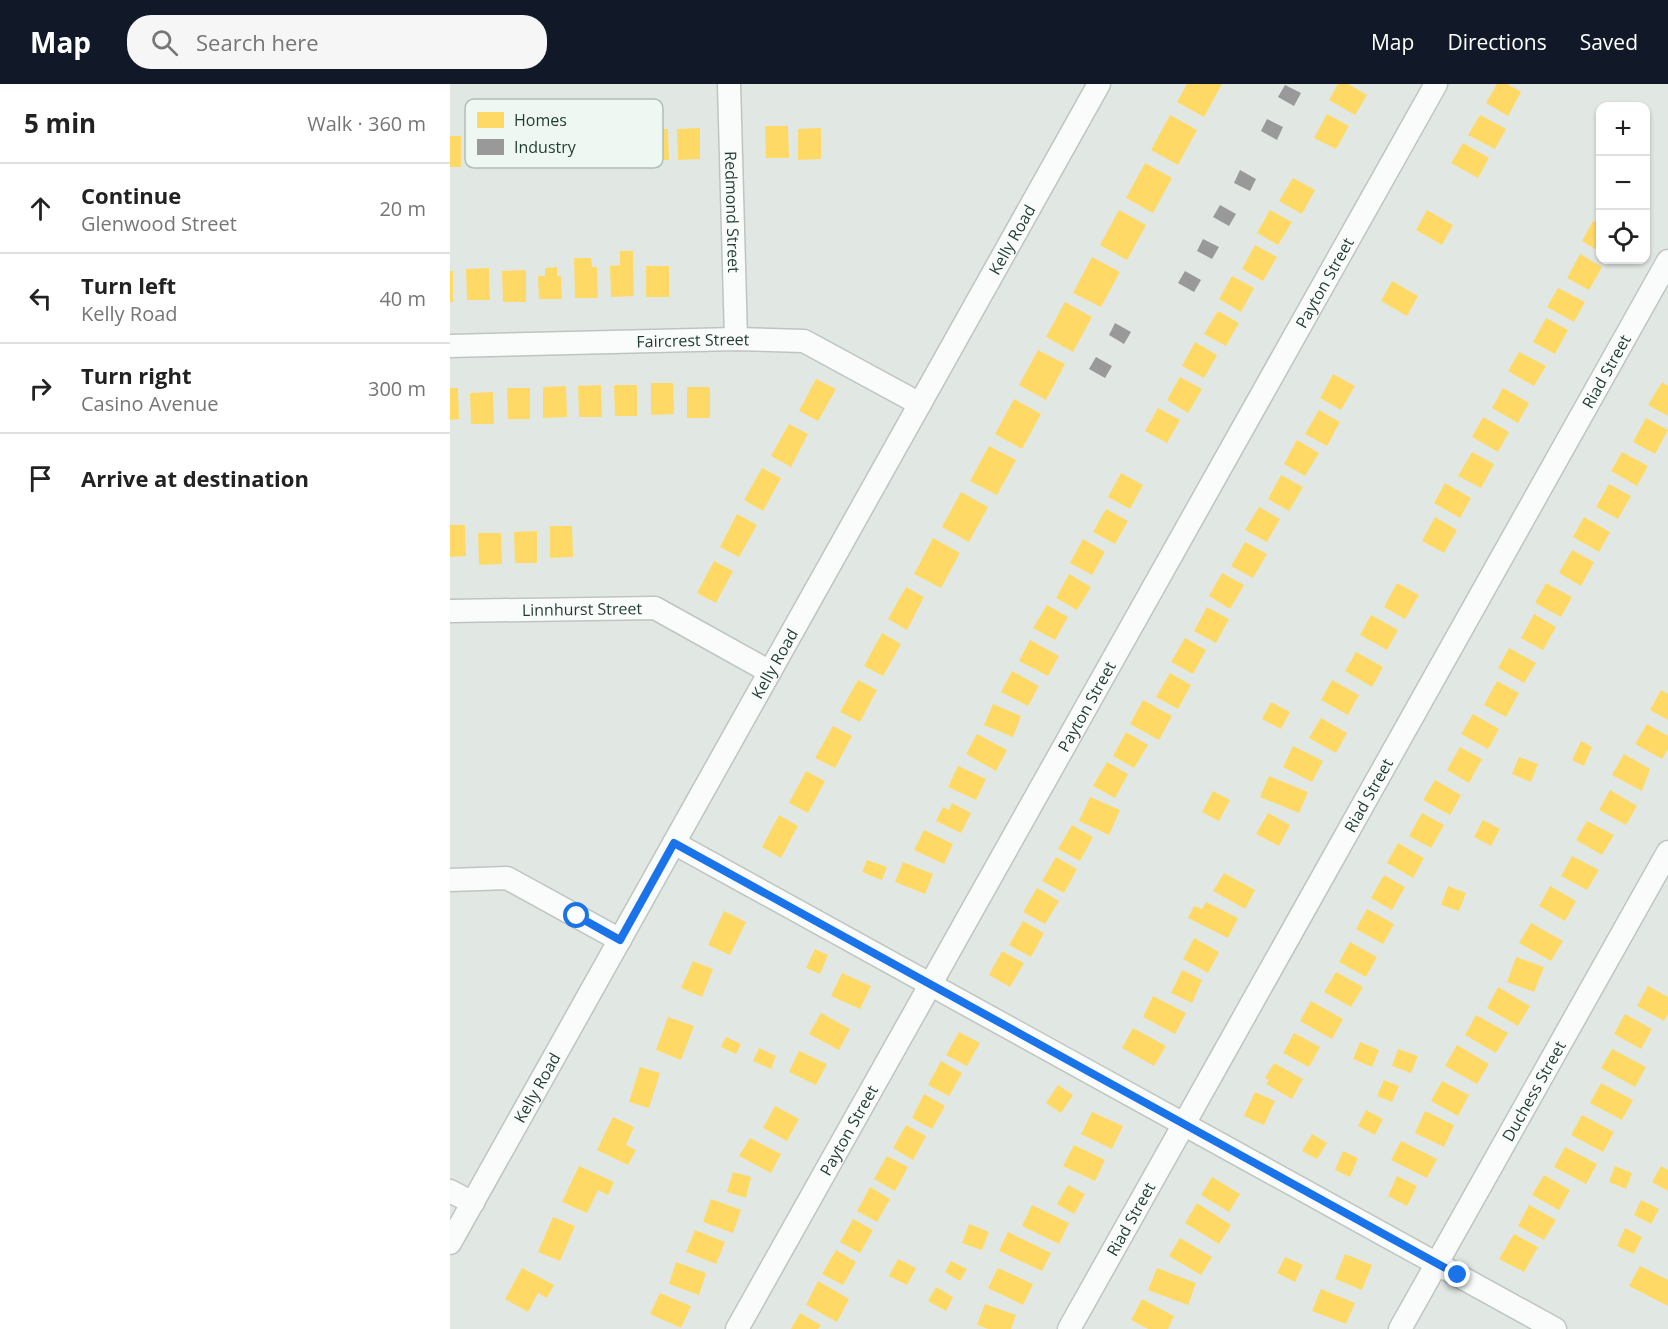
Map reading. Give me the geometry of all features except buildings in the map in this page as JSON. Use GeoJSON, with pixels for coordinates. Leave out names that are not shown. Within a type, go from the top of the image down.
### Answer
{"type":"FeatureCollection","features":[{"type":"Feature","properties":{"kind":"street","name":"Redmond Street"},"geometry":{"type":"LineString","coordinates":[[729,84],[736,339]]}},
{"type":"Feature","properties":{"kind":"street","name":"Kelly Road"},"geometry":{"type":"LineString","coordinates":[[450,1242],[1099,84]]}},
{"type":"Feature","properties":{"kind":"street","name":"Payton Street"},"geometry":{"type":"LineString","coordinates":[[737,1329],[1436,84]]}},
{"type":"Feature","properties":{"kind":"street","name":"Riad Street"},"geometry":{"type":"LineString","coordinates":[[1069,1329],[1668,261]]}},
{"type":"Feature","properties":{"kind":"street","name":"Faircrest Street"},"geometry":{"type":"LineString","coordinates":[[450,346],[736,339],[804,341],[920,404]]}},
{"type":"Feature","properties":{"kind":"street","name":"Linnhurst Street"},"geometry":{"type":"LineString","coordinates":[[450,611],[655,608],[770,672]]}},
{"type":"Feature","properties":{"kind":"street"},"geometry":{"type":"LineString","coordinates":[[674,843],[1555,1329]]}},
{"type":"Feature","properties":{"kind":"street","name":"Duchess Street"},"geometry":{"type":"LineString","coordinates":[[1401,1329],[1668,852]]}},
{"type":"Feature","properties":{"kind":"street"},"geometry":{"type":"LineString","coordinates":[[450,879],[507,878],[620,940]]}},
{"type":"Feature","properties":{"kind":"street"},"geometry":{"type":"LineString","coordinates":[[450,1191],[473,1203]]}},
{"type":"Feature","properties":{"kind":"route"},"geometry":{"type":"LineString","coordinates":[[577,916],[620,940],[674,843],[720,866],[1458,1275]]}}]}
